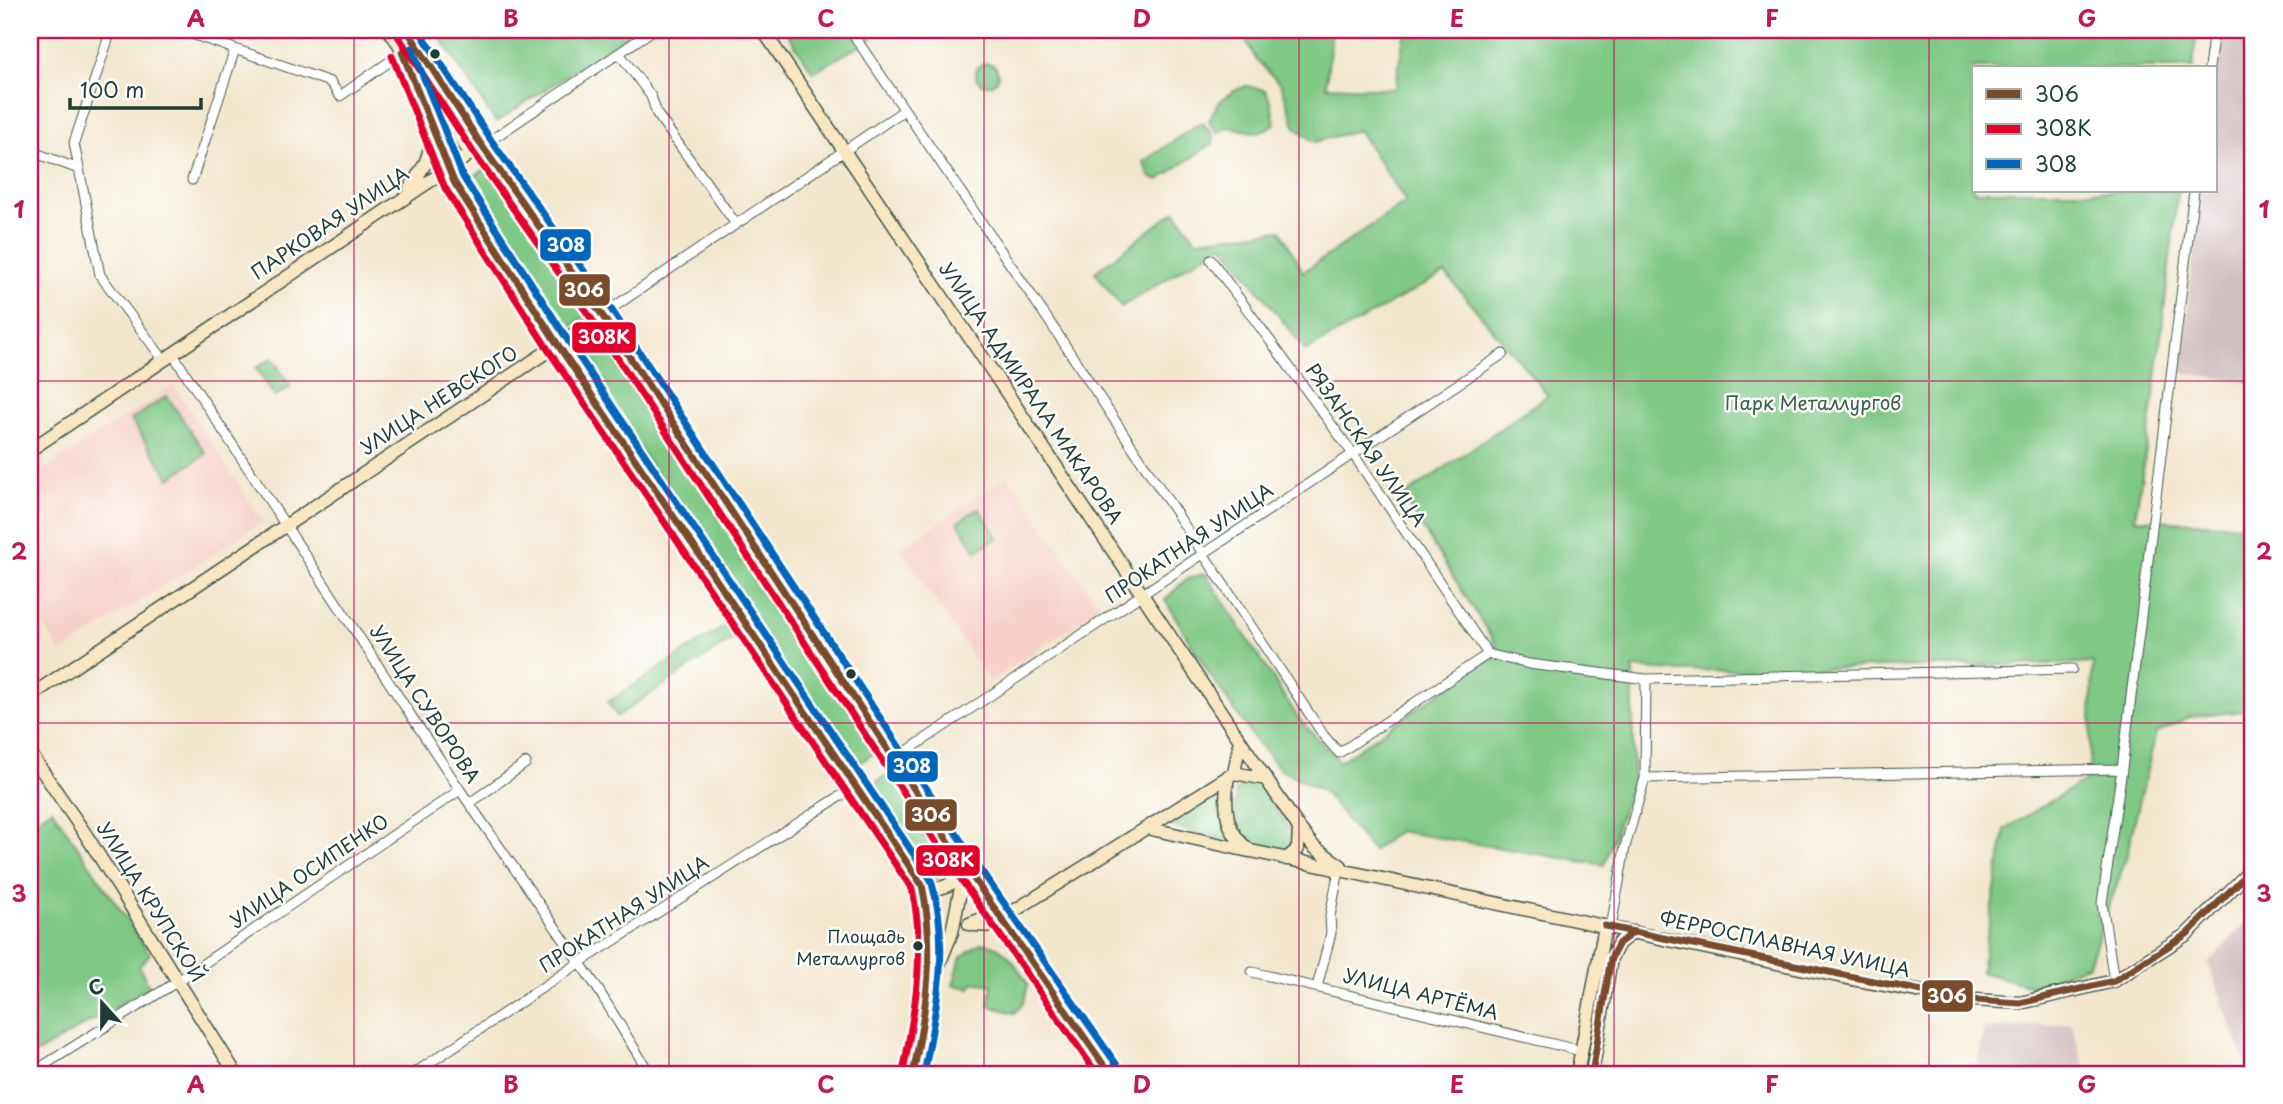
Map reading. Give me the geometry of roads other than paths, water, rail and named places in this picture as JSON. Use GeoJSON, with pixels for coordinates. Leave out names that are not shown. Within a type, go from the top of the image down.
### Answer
{"type":"FeatureCollection","features":[{"type":"Feature","properties":{"kind":"main road"},"geometry":{"type":"LineString","coordinates":[[389,30],[602,315],[965,867],[1019,940],[1110,1074]]}},
{"type":"Feature","properties":{"kind":"main road"},"geometry":{"type":"LineString","coordinates":[[407,30],[476,149]]}},
{"type":"Feature","properties":{"kind":"main road","name":"УЛИЦА АДМИРАЛА МАКАРОВА"},"geometry":{"type":"LineString","coordinates":[[763,30],[1298,828]]}},
{"type":"Feature","properties":{"kind":"main road"},"geometry":{"type":"LineString","coordinates":[[401,48],[454,181],[558,345],[922,885],[930,955],[930,986],[913,1074]]}},
{"type":"Feature","properties":{"kind":"main road"},"geometry":{"type":"LineString","coordinates":[[406,194],[425,164],[435,133]]}},
{"type":"Feature","properties":{"kind":"main road","name":"ПАРКОВАЯ УЛИЦА"},"geometry":{"type":"LineString","coordinates":[[30,450],[476,149]]}},
{"type":"Feature","properties":{"kind":"main road","name":"УЛИЦА НЕВСКОГО"},"geometry":{"type":"LineString","coordinates":[[30,696],[602,315]]}},
{"type":"Feature","properties":{"kind":"main road"},"geometry":{"type":"LineString","coordinates":[[1240,742],[1231,775],[1227,820],[1236,837],[1251,851]]}},
{"type":"Feature","properties":{"kind":"main road","name":"УЛИЦА КРУПСКОЙ"},"geometry":{"type":"LineString","coordinates":[[30,753],[86,835],[236,1074]]}},
{"type":"Feature","properties":{"kind":"main road"},"geometry":{"type":"LineString","coordinates":[[930,955],[952,932],[999,912],[1014,911],[1231,775],[1266,779]]}},
{"type":"Feature","properties":{"kind":"main road"},"geometry":{"type":"LineString","coordinates":[[1147,828],[1251,851]]}},
{"type":"Feature","properties":{"kind":"main road"},"geometry":{"type":"LineString","coordinates":[[1286,859],[1298,849],[1298,828]]}},
{"type":"Feature","properties":{"kind":"main road"},"geometry":{"type":"LineString","coordinates":[[1298,828],[1323,855],[1354,873]]}},
{"type":"Feature","properties":{"kind":"main road","name":"ФЕРРОСПЛАВНАЯ УЛИЦА"},"geometry":{"type":"LineString","coordinates":[[1251,851],[1961,999],[2020,1003],[2114,981],[2187,934],[2253,868]]}},
{"type":"Feature","properties":{"kind":"main road"},"geometry":{"type":"LineString","coordinates":[[922,885],[935,890],[947,887],[965,867]]}},
{"type":"Feature","properties":{"kind":"main road"},"geometry":{"type":"LineString","coordinates":[[930,986],[952,932],[965,867]]}},
{"type":"Feature","properties":{"kind":"main road"},"geometry":{"type":"LineString","coordinates":[[969,924],[995,926],[1019,940]]}},
{"type":"Feature","properties":{"kind":"main road"},"geometry":{"type":"LineString","coordinates":[[1577,1074],[1608,927]]}},
{"type":"Feature","properties":{"kind":"main road"},"geometry":{"type":"LineString","coordinates":[[1592,1074],[1611,958],[1619,943],[1634,932]]}},
{"type":"Feature","properties":{"kind":"street","name":"УЛИЦА СУВОРОВА"},"geometry":{"type":"LineString","coordinates":[[111,30],[74,143],[100,275],[168,356],[286,525],[460,790],[579,963],[650,1074]]}},
{"type":"Feature","properties":{"kind":"street"},"geometry":{"type":"LineString","coordinates":[[180,30],[330,82],[340,96],[401,48]]}},
{"type":"Feature","properties":{"kind":"street"},"geometry":{"type":"LineString","coordinates":[[415,41],[432,30]]}},
{"type":"Feature","properties":{"kind":"street","name":"ПАРКОВАЯ УЛИЦА"},"geometry":{"type":"LineString","coordinates":[[476,149],[653,30]]}},
{"type":"Feature","properties":{"kind":"street"},"geometry":{"type":"LineString","coordinates":[[850,30],[1051,324],[1324,736],[1339,752],[1488,654],[1529,664],[1646,679],[2072,669]]}},
{"type":"Feature","properties":{"kind":"street"},"geometry":{"type":"LineString","coordinates":[[2209,66],[2214,30]]}},
{"type":"Feature","properties":{"kind":"street"},"geometry":{"type":"LineString","coordinates":[[192,180],[235,49]]}},
{"type":"Feature","properties":{"kind":"street"},"geometry":{"type":"LineString","coordinates":[[619,53],[651,96],[657,114],[736,224]]}},
{"type":"Feature","properties":{"kind":"street","name":"УЛИЦА НЕВСКОГО"},"geometry":{"type":"LineString","coordinates":[[602,315],[903,111]]}},
{"type":"Feature","properties":{"kind":"street"},"geometry":{"type":"LineString","coordinates":[[30,151],[79,169]]}},
{"type":"Feature","properties":{"kind":"street"},"geometry":{"type":"LineString","coordinates":[[2114,981],[2102,903],[2123,769],[2194,192]]}},
{"type":"Feature","properties":{"kind":"street","name":"РЯЗАНСКАЯ УЛИЦА"},"geometry":{"type":"LineString","coordinates":[[1211,260],[1353,454],[1488,654]]}},
{"type":"Feature","properties":{"kind":"street","name":"ПРОКАТНАЯ УЛИЦА"},"geometry":{"type":"LineString","coordinates":[[895,759],[1503,354]]}},
{"type":"Feature","properties":{"kind":"street"},"geometry":{"type":"LineString","coordinates":[[1608,927],[1625,847],[1645,778],[1646,679]]}},
{"type":"Feature","properties":{"kind":"street"},"geometry":{"type":"LineString","coordinates":[[470,803],[526,763]]}},
{"type":"Feature","properties":{"kind":"street"},"geometry":{"type":"LineString","coordinates":[[1645,778],[2123,769]]}},
{"type":"Feature","properties":{"kind":"street","name":"ПРОКАТНАЯ УЛИЦА"},"geometry":{"type":"LineString","coordinates":[[413,1074],[579,963],[856,786]]}},
{"type":"Feature","properties":{"kind":"street","name":"УЛИЦА ОСИПЕНКО"},"geometry":{"type":"LineString","coordinates":[[30,1074],[177,981],[460,790]]}},
{"type":"Feature","properties":{"kind":"street"},"geometry":{"type":"LineString","coordinates":[[1317,987],[1331,933],[1330,916],[1339,870]]}},
{"type":"Feature","properties":{"kind":"street","name":"УЛИЦА АРТЁМА"},"geometry":{"type":"LineString","coordinates":[[1252,972],[1581,1051]]}},
{"type":"Feature","properties":{"kind":"place","name":"Площадь Металлургов"},"geometry":{"type":"Point","coordinates":[918,946]}},
{"type":"Feature","properties":{"kind":"park label","name":"Парк Металлургов"},"geometry":{"type":"Point","coordinates":[1813,403]}}]}
